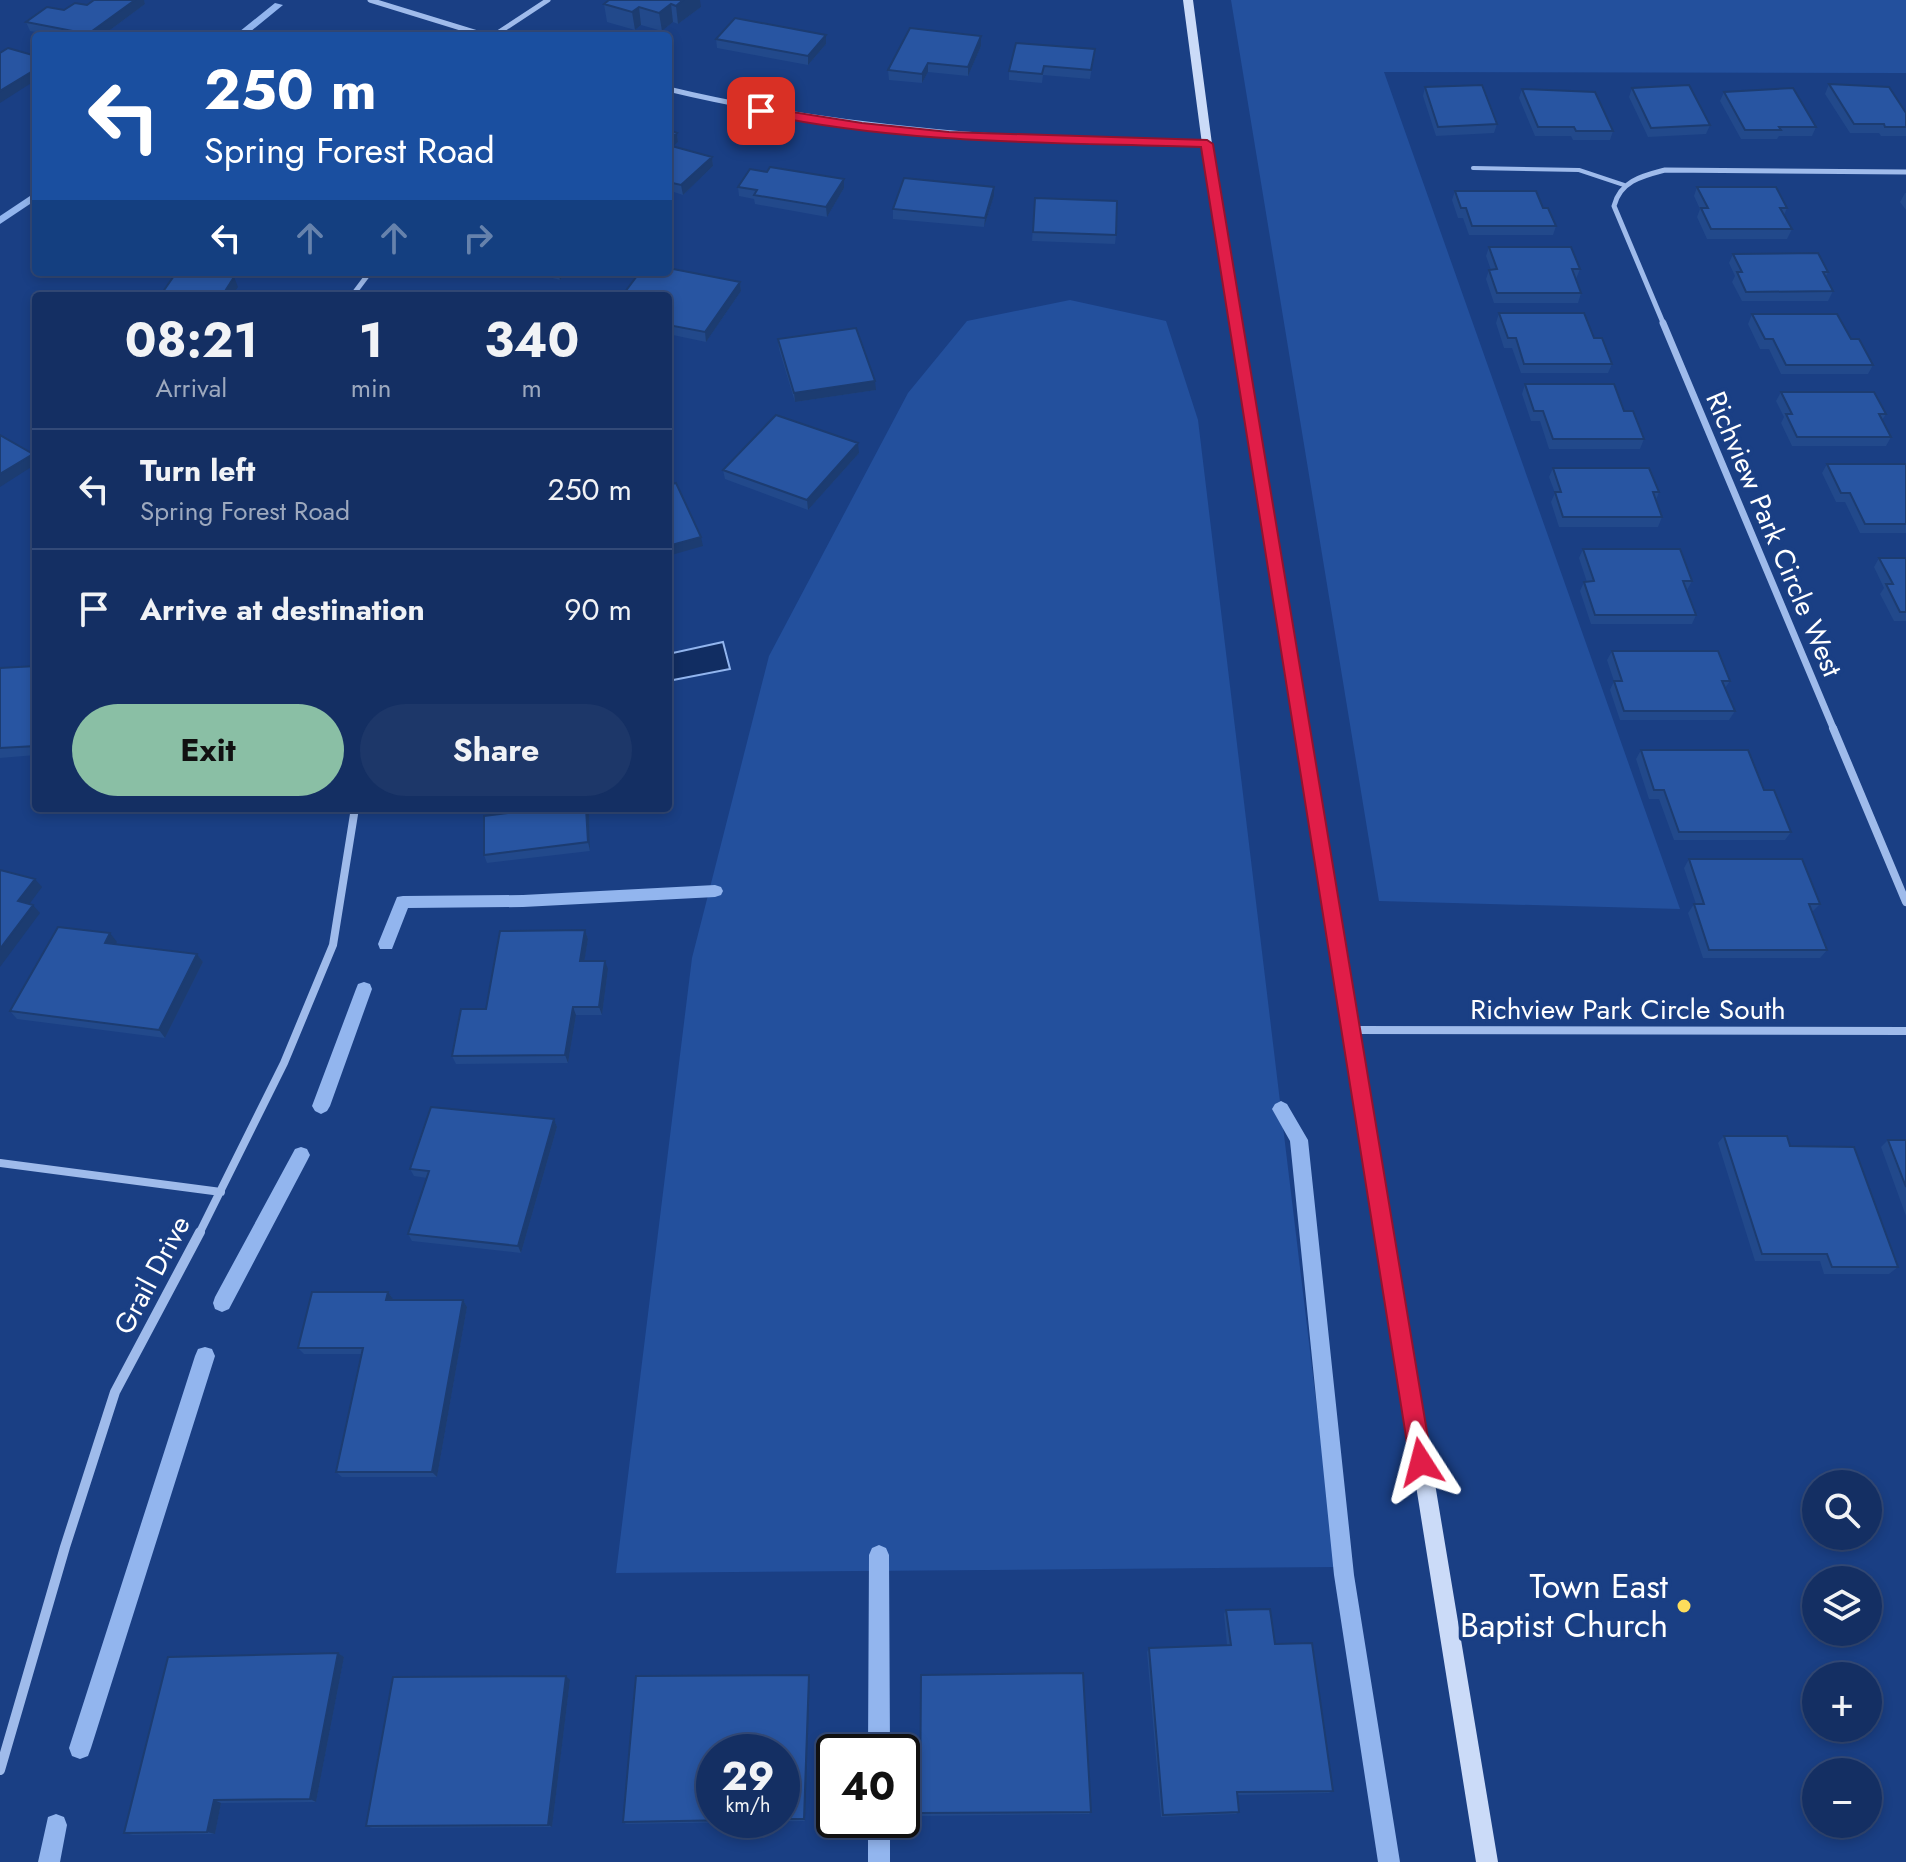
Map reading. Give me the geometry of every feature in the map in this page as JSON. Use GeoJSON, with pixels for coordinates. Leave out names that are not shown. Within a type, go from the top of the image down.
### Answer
{"type":"FeatureCollection","features":[{"type":"Feature","properties":{"kind":"street"},"geometry":{"type":"LineString","coordinates":[[370,0],[474,32]]}},
{"type":"Feature","properties":{"kind":"street"},"geometry":{"type":"LineString","coordinates":[[499,32],[548,0]]}},
{"type":"Feature","properties":{"kind":"street"},"geometry":{"type":"LineString","coordinates":[[1188,0],[1207,144],[1487,1862]]}},
{"type":"Feature","properties":{"kind":"street"},"geometry":{"type":"LineString","coordinates":[[672,90],[784,115],[949,136],[1207,144]]}},
{"type":"Feature","properties":{"kind":"street"},"geometry":{"type":"LineString","coordinates":[[1624,185],[1641,176],[1665,170],[1906,172]]}},
{"type":"Feature","properties":{"kind":"street","name":"Richview Park Circle West"},"geometry":{"type":"LineString","coordinates":[[1624,185],[1615,194],[1618,222],[1906,902]]}},
{"type":"Feature","properties":{"kind":"street","name":"Grail Drive"},"geometry":{"type":"LineString","coordinates":[[0,1770],[65,1547],[115,1392],[221,1192],[284,1063],[333,945],[354,812]]}},
{"type":"Feature","properties":{"kind":"street","name":"Richview Park Circle South"},"geometry":{"type":"LineString","coordinates":[[1350,1030],[1906,1031]]}},
{"type":"Feature","properties":{"kind":"street"},"geometry":{"type":"LineString","coordinates":[[0,1163],[221,1192]]}},
{"type":"Feature","properties":{"kind":"lane"},"geometry":{"type":"LineString","coordinates":[[1473,168],[1579,170],[1624,185]]}},
{"type":"Feature","properties":{"kind":"shaded area"},"geometry":{"type":"Polygon","coordinates":[[[1231,0],[1906,0],[1906,73],[1384,72],[1680,909],[1379,901],[1231,0]]]}},
{"type":"Feature","properties":{"kind":"shaded area"},"geometry":{"type":"Polygon","coordinates":[[[1070,300],[1166,321],[1198,420],[1336,1567],[616,1573],[692,958],[769,656],[908,393],[967,321],[1070,300]]]}},
{"type":"Feature","properties":{"kind":"shaded area"},"geometry":{"type":"Polygon","coordinates":[[[723,642],[730,669],[672,680],[672,653],[723,642]]]}},
{"type":"Feature","properties":{"kind":"building"},"geometry":{"type":"Polygon","coordinates":[[[94,0],[135,0],[91,32],[26,22],[47,7],[64,10],[75,3],[87,5],[94,0]]]}},
{"type":"Feature","properties":{"kind":"building"},"geometry":{"type":"Polygon","coordinates":[[[609,0],[683,0],[659,13],[639,7],[632,12],[604,4],[609,0]]]}},
{"type":"Feature","properties":{"kind":"building"},"geometry":{"type":"Polygon","coordinates":[[[735,18],[826,35],[808,56],[716,39],[735,18]]]}},
{"type":"Feature","properties":{"kind":"building"},"geometry":{"type":"Polygon","coordinates":[[[910,28],[981,36],[968,67],[928,63],[922,74],[888,70],[910,28]]]}},
{"type":"Feature","properties":{"kind":"building"},"geometry":{"type":"Polygon","coordinates":[[[1016,43],[1095,49],[1091,70],[1044,66],[1042,74],[1009,71],[1016,43]]]}},
{"type":"Feature","properties":{"kind":"building"},"geometry":{"type":"Polygon","coordinates":[[[8,48],[32,55],[32,71],[0,91],[0,53],[8,48]]]}},
{"type":"Feature","properties":{"kind":"building"},"geometry":{"type":"Polygon","coordinates":[[[1829,84],[1889,87],[1906,113],[1906,127],[1854,124],[1829,84]]]}},
{"type":"Feature","properties":{"kind":"building"},"geometry":{"type":"Polygon","coordinates":[[[1482,85],[1497,124],[1438,127],[1425,87],[1482,85]]]}},
{"type":"Feature","properties":{"kind":"building"},"geometry":{"type":"Polygon","coordinates":[[[1689,85],[1710,125],[1651,128],[1632,88],[1689,85]]]}},
{"type":"Feature","properties":{"kind":"building"},"geometry":{"type":"Polygon","coordinates":[[[1793,88],[1816,127],[1745,130],[1724,92],[1793,88]]]}},
{"type":"Feature","properties":{"kind":"building"},"geometry":{"type":"Polygon","coordinates":[[[1522,89],[1595,92],[1613,131],[1538,127],[1522,89]]]}},
{"type":"Feature","properties":{"kind":"building"},"geometry":{"type":"Polygon","coordinates":[[[672,146],[712,157],[681,185],[672,183],[672,146]]]}},
{"type":"Feature","properties":{"kind":"building"},"geometry":{"type":"Polygon","coordinates":[[[770,167],[844,179],[826,207],[754,195],[757,190],[738,187],[750,169],[767,172],[770,167]]]}},
{"type":"Feature","properties":{"kind":"building"},"geometry":{"type":"Polygon","coordinates":[[[904,178],[994,187],[985,218],[893,209],[904,178]]]}},
{"type":"Feature","properties":{"kind":"building"},"geometry":{"type":"Polygon","coordinates":[[[1697,187],[1776,187],[1787,208],[1780,208],[1792,229],[1711,229],[1701,208],[1708,208],[1697,187]]]}},
{"type":"Feature","properties":{"kind":"building"},"geometry":{"type":"Polygon","coordinates":[[[1455,191],[1536,191],[1556,226],[1472,226],[1466,208],[1461,208],[1455,191]]]}},
{"type":"Feature","properties":{"kind":"building"},"geometry":{"type":"Polygon","coordinates":[[[1035,198],[1117,201],[1116,235],[1033,232],[1035,198]]]}},
{"type":"Feature","properties":{"kind":"building"},"geometry":{"type":"Polygon","coordinates":[[[1489,247],[1571,247],[1580,269],[1572,269],[1581,293],[1497,293],[1489,270],[1497,269],[1489,247]]]}},
{"type":"Feature","properties":{"kind":"building"},"geometry":{"type":"Polygon","coordinates":[[[1818,253],[1833,291],[1746,292],[1737,272],[1742,272],[1733,254],[1818,253]]]}},
{"type":"Feature","properties":{"kind":"building"},"geometry":{"type":"Polygon","coordinates":[[[672,269],[740,282],[705,332],[672,326],[672,292],[625,292],[637,276],[672,276],[672,269]]]}},
{"type":"Feature","properties":{"kind":"building"},"geometry":{"type":"Polygon","coordinates":[[[174,276],[234,277],[225,292],[163,292],[174,276]]]}},
{"type":"Feature","properties":{"kind":"building"},"geometry":{"type":"Polygon","coordinates":[[[1499,313],[1584,313],[1594,338],[1602,338],[1612,364],[1524,364],[1516,338],[1508,338],[1499,313]]]}},
{"type":"Feature","properties":{"kind":"building"},"geometry":{"type":"Polygon","coordinates":[[[1752,314],[1837,314],[1851,339],[1859,339],[1873,365],[1786,365],[1773,339],[1765,339],[1752,314]]]}},
{"type":"Feature","properties":{"kind":"building"},"geometry":{"type":"Polygon","coordinates":[[[856,328],[875,381],[794,393],[778,339],[856,328]]]}},
{"type":"Feature","properties":{"kind":"building"},"geometry":{"type":"Polygon","coordinates":[[[1525,384],[1614,384],[1624,411],[1633,411],[1644,439],[1553,439],[1543,411],[1534,411],[1525,384]]]}},
{"type":"Feature","properties":{"kind":"building"},"geometry":{"type":"Polygon","coordinates":[[[1781,392],[1874,392],[1886,414],[1879,414],[1891,437],[1797,437],[1786,414],[1792,414],[1781,392]]]}},
{"type":"Feature","properties":{"kind":"building"},"geometry":{"type":"Polygon","coordinates":[[[776,415],[858,443],[807,500],[723,470],[776,415]]]}},
{"type":"Feature","properties":{"kind":"building"},"geometry":{"type":"Polygon","coordinates":[[[0,435],[32,455],[0,474],[0,435]]]}},
{"type":"Feature","properties":{"kind":"building"},"geometry":{"type":"Polygon","coordinates":[[[1827,464],[1906,464],[1906,524],[1865,524],[1850,493],[1841,493],[1827,464]]]}},
{"type":"Feature","properties":{"kind":"building"},"geometry":{"type":"Polygon","coordinates":[[[1553,468],[1649,468],[1659,492],[1653,492],[1662,517],[1563,517],[1555,492],[1561,492],[1553,468]]]}},
{"type":"Feature","properties":{"kind":"building"},"geometry":{"type":"Polygon","coordinates":[[[676,483],[701,537],[672,545],[672,484],[676,483]]]}},
{"type":"Feature","properties":{"kind":"building"},"geometry":{"type":"Polygon","coordinates":[[[1583,549],[1680,549],[1692,581],[1683,581],[1696,615],[1595,615],[1584,582],[1594,581],[1583,549]]]}},
{"type":"Feature","properties":{"kind":"building"},"geometry":{"type":"Polygon","coordinates":[[[1879,558],[1906,558],[1906,612],[1900,612],[1886,584],[1893,584],[1879,558]]]}},
{"type":"Feature","properties":{"kind":"building"},"geometry":{"type":"Polygon","coordinates":[[[1612,651],[1718,651],[1730,681],[1722,681],[1735,711],[1624,711],[1614,681],[1622,681],[1612,651]]]}},
{"type":"Feature","properties":{"kind":"building"},"geometry":{"type":"Polygon","coordinates":[[[32,666],[32,746],[0,748],[0,668],[32,666]]]}},
{"type":"Feature","properties":{"kind":"building"},"geometry":{"type":"Polygon","coordinates":[[[1641,750],[1748,750],[1764,790],[1774,790],[1791,832],[1679,832],[1664,790],[1654,790],[1641,750]]]}},
{"type":"Feature","properties":{"kind":"building"},"geometry":{"type":"Polygon","coordinates":[[[586,812],[588,842],[484,855],[484,816],[586,812]]]}},
{"type":"Feature","properties":{"kind":"building"},"geometry":{"type":"Polygon","coordinates":[[[1689,859],[1802,859],[1820,904],[1809,904],[1827,950],[1709,950],[1694,904],[1704,904],[1689,859]]]}},
{"type":"Feature","properties":{"kind":"building"},"geometry":{"type":"Polygon","coordinates":[[[0,870],[35,879],[18,901],[33,905],[0,949],[0,870]]]}},
{"type":"Feature","properties":{"kind":"building"},"geometry":{"type":"Polygon","coordinates":[[[58,927],[110,933],[105,943],[197,954],[159,1030],[10,1011],[58,927]]]}},
{"type":"Feature","properties":{"kind":"building"},"geometry":{"type":"Polygon","coordinates":[[[585,930],[580,961],[605,961],[599,1007],[573,1007],[565,1055],[452,1056],[461,1009],[486,1009],[500,931],[585,930]]]}},
{"type":"Feature","properties":{"kind":"building"},"geometry":{"type":"Polygon","coordinates":[[[431,1107],[554,1119],[518,1246],[408,1234],[429,1171],[410,1169],[431,1107]]]}},
{"type":"Feature","properties":{"kind":"building"},"geometry":{"type":"Polygon","coordinates":[[[1724,1136],[1787,1136],[1790,1146],[1854,1147],[1898,1267],[1832,1267],[1827,1254],[1762,1254],[1724,1136]]]}},
{"type":"Feature","properties":{"kind":"building"},"geometry":{"type":"Polygon","coordinates":[[[1888,1140],[1906,1140],[1906,1187],[1888,1140]]]}},
{"type":"Feature","properties":{"kind":"building"},"geometry":{"type":"Polygon","coordinates":[[[312,1292],[388,1292],[386,1300],[463,1300],[432,1472],[336,1472],[363,1348],[298,1348],[312,1292]]]}},
{"type":"Feature","properties":{"kind":"building"},"geometry":{"type":"Polygon","coordinates":[[[1270,1609],[1275,1644],[1312,1643],[1333,1791],[1237,1792],[1239,1812],[1163,1815],[1149,1648],[1231,1645],[1226,1610],[1270,1609]]]}},
{"type":"Feature","properties":{"kind":"building"},"geometry":{"type":"Polygon","coordinates":[[[338,1653],[310,1799],[214,1800],[207,1832],[124,1833],[168,1657],[338,1653]]]}},
{"type":"Feature","properties":{"kind":"building"},"geometry":{"type":"Polygon","coordinates":[[[1083,1673],[1091,1812],[920,1813],[921,1675],[1083,1673]]]}},
{"type":"Feature","properties":{"kind":"building"},"geometry":{"type":"Polygon","coordinates":[[[809,1675],[804,1819],[800,1819],[800,1734],[696,1734],[696,1821],[623,1822],[636,1676],[809,1675]]]}},
{"type":"Feature","properties":{"kind":"building"},"geometry":{"type":"Polygon","coordinates":[[[566,1676],[548,1825],[366,1826],[393,1677],[566,1676]]]}},
{"type":"Feature","properties":{"kind":"waterway"},"geometry":{"type":"LineString","coordinates":[[244,32],[278,5]]}},
{"type":"Feature","properties":{"kind":"waterway"},"geometry":{"type":"LineString","coordinates":[[0,221],[32,198]]}},
{"type":"Feature","properties":{"kind":"waterway"},"geometry":{"type":"LineString","coordinates":[[386,944],[403,902],[523,901],[715,891]]}},
{"type":"Feature","properties":{"kind":"waterway"},"geometry":{"type":"LineString","coordinates":[[321,1106],[364,989]]}},
{"type":"Feature","properties":{"kind":"waterway"},"geometry":{"type":"LineString","coordinates":[[1281,1109],[1299,1140],[1344,1575],[1389,1862]]}},
{"type":"Feature","properties":{"kind":"waterway"},"geometry":{"type":"LineString","coordinates":[[222,1303],[301,1155]]}},
{"type":"Feature","properties":{"kind":"waterway"},"geometry":{"type":"LineString","coordinates":[[80,1748],[205,1356]]}},
{"type":"Feature","properties":{"kind":"waterway"},"geometry":{"type":"LineString","coordinates":[[879,1555],[879,1734]]}},
{"type":"Feature","properties":{"kind":"waterway"},"geometry":{"type":"LineString","coordinates":[[49,1862],[56,1825]]}},
{"type":"Feature","properties":{"kind":"waterway"},"geometry":{"type":"LineString","coordinates":[[879,1838],[879,1862]]}},
{"type":"Feature","properties":{"kind":"place","name":"Town East Baptist Church"},"geometry":{"type":"Point","coordinates":[1684,1606]}},
{"type":"Feature","properties":{"kind":"route"},"geometry":{"type":"LineString","coordinates":[[761,111],[862,127],[949,136],[1207,144],[1421,1462]]}}]}
